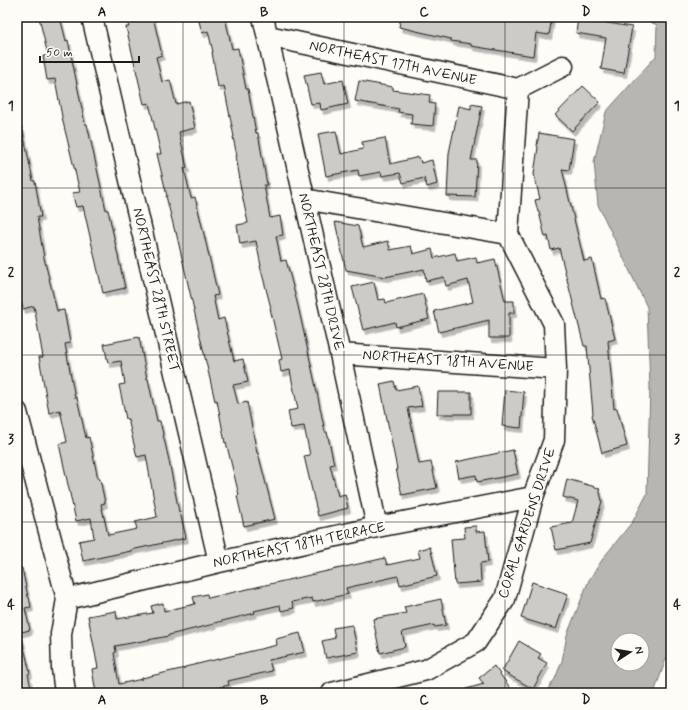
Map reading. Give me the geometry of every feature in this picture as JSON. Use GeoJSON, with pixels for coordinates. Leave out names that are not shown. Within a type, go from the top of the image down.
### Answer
{"type":"FeatureCollection","features":[{"type":"Feature","properties":{"kind":"street","name":"NORTHEAST 28TH STREET"},"geometry":{"type":"LineString","coordinates":[[92,17],[219,562]]}},
{"type":"Feature","properties":{"kind":"street","name":"NORTHEAST 28TH DRIVE"},"geometry":{"type":"LineString","coordinates":[[263,17],[340,354],[377,527]]}},
{"type":"Feature","properties":{"kind":"street","name":"NORTHEAST 17TH AVENUE"},"geometry":{"type":"LineString","coordinates":[[268,36],[518,89]]}},
{"type":"Feature","properties":{"kind":"street"},"geometry":{"type":"LineString","coordinates":[[304,199],[508,234],[518,89],[563,66]]}},
{"type":"Feature","properties":{"kind":"street","name":"CORAL GARDENS DRIVE"},"geometry":{"type":"LineString","coordinates":[[332,693],[426,670],[476,642],[504,599],[533,497],[554,440],[556,369],[554,324],[508,234]]}},
{"type":"Feature","properties":{"kind":"street","name":"NORTHEAST 18TH AVENUE"},"geometry":{"type":"LineString","coordinates":[[340,354],[556,369]]}},
{"type":"Feature","properties":{"kind":"street"},"geometry":{"type":"LineString","coordinates":[[17,412],[67,599],[62,634],[64,693]]}},
{"type":"Feature","properties":{"kind":"street","name":"NORTHEAST 18TH TERRACE"},"geometry":{"type":"LineString","coordinates":[[67,599],[219,562],[377,527],[533,497]]}},
{"type":"Feature","properties":{"kind":"shaded area"},"geometry":{"type":"Polygon","coordinates":[[[639,17],[671,17],[671,645],[654,693],[545,693],[555,679],[562,661],[567,635],[589,580],[604,557],[633,521],[647,494],[650,387],[647,307],[598,205],[594,162],[606,112],[656,56],[657,25],[639,17]]]}},
{"type":"Feature","properties":{"kind":"building"},"geometry":{"type":"Polygon","coordinates":[[[39,17],[60,17],[66,41],[68,40],[85,124],[87,124],[106,210],[108,210],[125,288],[103,293],[83,206],[76,207],[72,193],[80,192],[63,122],[55,79],[47,80],[43,56],[48,56],[39,17]]]}},
{"type":"Feature","properties":{"kind":"building"},"geometry":{"type":"Polygon","coordinates":[[[126,17],[153,17],[162,55],[156,57],[162,82],[170,80],[176,104],[189,101],[195,128],[179,132],[187,168],[184,168],[191,198],[195,197],[218,295],[213,296],[218,320],[224,318],[234,361],[243,359],[248,382],[233,385],[238,404],[247,402],[257,453],[275,519],[244,526],[237,496],[239,495],[226,442],[225,443],[217,400],[215,401],[176,232],[166,196],[157,154],[161,154],[149,103],[144,104],[126,27],[129,27],[126,17]]]}},
{"type":"Feature","properties":{"kind":"building"},"geometry":{"type":"Polygon","coordinates":[[[198,17],[225,17],[232,49],[238,48],[246,89],[248,89],[256,133],[258,133],[267,185],[264,185],[270,218],[280,216],[283,235],[276,236],[281,261],[286,260],[298,306],[325,432],[327,432],[334,464],[330,465],[338,496],[345,494],[348,508],[318,516],[304,456],[310,455],[304,426],[291,428],[288,411],[298,409],[290,370],[281,372],[279,360],[282,359],[260,266],[256,241],[240,244],[237,225],[248,223],[239,180],[234,137],[224,86],[218,87],[213,52],[208,31],[202,33],[198,17]]]}},
{"type":"Feature","properties":{"kind":"building"},"geometry":{"type":"Polygon","coordinates":[[[401,17],[552,17],[549,35],[536,33],[533,56],[471,46],[471,44],[451,41],[451,39],[399,27],[401,17]]]}},
{"type":"Feature","properties":{"kind":"building"},"geometry":{"type":"Polygon","coordinates":[[[578,18],[632,27],[624,73],[601,69],[606,38],[576,33],[578,18]]]}},
{"type":"Feature","properties":{"kind":"building"},"geometry":{"type":"Polygon","coordinates":[[[321,72],[324,84],[343,80],[348,104],[321,110],[320,103],[311,104],[304,75],[321,72]]]}},
{"type":"Feature","properties":{"kind":"building"},"geometry":{"type":"Polygon","coordinates":[[[359,81],[393,87],[393,90],[430,95],[429,103],[435,104],[433,126],[411,124],[412,114],[398,112],[399,109],[355,101],[359,81]]]}},
{"type":"Feature","properties":{"kind":"building"},"geometry":{"type":"Polygon","coordinates":[[[583,86],[600,102],[572,131],[555,115],[583,86]]]}},
{"type":"Feature","properties":{"kind":"building"},"geometry":{"type":"Polygon","coordinates":[[[471,104],[482,106],[471,160],[477,160],[475,197],[447,196],[449,153],[459,106],[471,109],[471,104]]]}},
{"type":"Feature","properties":{"kind":"building"},"geometry":{"type":"Polygon","coordinates":[[[17,127],[22,127],[33,181],[35,181],[41,217],[37,217],[44,258],[57,311],[64,310],[70,343],[65,344],[75,398],[77,398],[86,438],[89,437],[98,479],[100,479],[105,503],[101,504],[108,535],[137,529],[135,522],[157,517],[146,455],[137,457],[128,419],[126,419],[119,385],[125,384],[121,361],[108,363],[104,344],[139,337],[147,379],[157,421],[160,421],[186,538],[83,561],[79,541],[94,538],[91,518],[76,521],[59,444],[67,442],[60,410],[49,413],[39,357],[43,357],[34,306],[23,309],[17,285],[17,127]]]}},
{"type":"Feature","properties":{"kind":"building"},"geometry":{"type":"Polygon","coordinates":[[[336,131],[341,154],[363,149],[362,142],[385,138],[390,164],[419,157],[421,163],[432,160],[437,184],[427,187],[424,178],[403,183],[400,173],[382,176],[381,172],[359,176],[358,170],[326,176],[318,134],[336,131]]]}},
{"type":"Feature","properties":{"kind":"building"},"geometry":{"type":"Polygon","coordinates":[[[539,133],[574,139],[569,170],[562,169],[584,261],[592,259],[601,299],[605,298],[615,339],[608,341],[614,409],[617,408],[627,446],[602,453],[592,415],[587,346],[584,346],[559,248],[551,250],[548,236],[545,237],[535,200],[540,199],[534,174],[539,133]]]}},
{"type":"Feature","properties":{"kind":"building"},"geometry":{"type":"Polygon","coordinates":[[[335,222],[358,226],[363,247],[388,241],[390,250],[411,246],[413,254],[432,249],[434,258],[455,253],[457,261],[476,257],[477,263],[495,259],[505,301],[514,301],[514,313],[509,313],[509,338],[489,338],[489,320],[439,332],[434,311],[473,302],[468,280],[446,286],[444,277],[426,281],[424,269],[385,277],[346,270],[335,222]]]}},
{"type":"Feature","properties":{"kind":"building"},"geometry":{"type":"Polygon","coordinates":[[[374,282],[378,300],[385,299],[386,303],[423,294],[429,319],[396,327],[395,322],[363,330],[352,287],[374,282]]]}},
{"type":"Feature","properties":{"kind":"building"},"geometry":{"type":"Polygon","coordinates":[[[394,381],[396,390],[418,386],[422,406],[408,408],[419,464],[431,462],[437,488],[402,495],[380,384],[394,381]]]}},
{"type":"Feature","properties":{"kind":"building"},"geometry":{"type":"Polygon","coordinates":[[[505,390],[524,392],[521,428],[502,426],[505,390]]]}},
{"type":"Feature","properties":{"kind":"building"},"geometry":{"type":"Polygon","coordinates":[[[438,392],[471,392],[471,414],[437,414],[438,392]]]}},
{"type":"Feature","properties":{"kind":"building"},"geometry":{"type":"Polygon","coordinates":[[[513,450],[518,474],[477,482],[476,475],[459,478],[456,462],[513,450]]]}},
{"type":"Feature","properties":{"kind":"building"},"geometry":{"type":"Polygon","coordinates":[[[567,479],[599,488],[602,501],[590,543],[556,550],[551,527],[572,523],[578,501],[563,497],[567,479]]]}},
{"type":"Feature","properties":{"kind":"building"},"geometry":{"type":"Polygon","coordinates":[[[476,526],[476,532],[485,531],[488,562],[480,563],[481,582],[455,584],[451,539],[465,538],[464,527],[476,526]]]}},
{"type":"Feature","properties":{"kind":"building"},"geometry":{"type":"Polygon","coordinates":[[[430,547],[437,576],[400,585],[398,576],[346,588],[348,594],[313,602],[312,598],[292,602],[294,608],[281,611],[280,605],[254,611],[255,613],[169,636],[115,646],[116,652],[114,653],[119,684],[277,645],[276,639],[300,633],[305,652],[269,660],[272,671],[228,681],[229,685],[204,691],[205,693],[96,693],[92,669],[98,668],[88,616],[116,611],[117,619],[153,613],[151,606],[163,603],[164,611],[195,604],[193,597],[207,594],[208,598],[385,558],[387,565],[420,558],[418,550],[430,547]]]}},
{"type":"Feature","properties":{"kind":"building"},"geometry":{"type":"Polygon","coordinates":[[[22,568],[31,607],[25,608],[30,630],[17,633],[17,569],[22,568]]]}},
{"type":"Feature","properties":{"kind":"building"},"geometry":{"type":"Polygon","coordinates":[[[532,582],[568,594],[556,629],[521,618],[532,582]]]}},
{"type":"Feature","properties":{"kind":"building"},"geometry":{"type":"Polygon","coordinates":[[[441,599],[446,625],[435,627],[434,625],[402,632],[405,647],[380,653],[373,619],[406,613],[404,607],[441,599]]]}},
{"type":"Feature","properties":{"kind":"building"},"geometry":{"type":"Polygon","coordinates":[[[352,625],[358,652],[326,658],[322,641],[335,638],[333,628],[352,625]]]}},
{"type":"Feature","properties":{"kind":"building"},"geometry":{"type":"Polygon","coordinates":[[[17,635],[21,635],[30,673],[28,674],[32,693],[17,693],[17,635]]]}},
{"type":"Feature","properties":{"kind":"building"},"geometry":{"type":"Polygon","coordinates":[[[519,641],[541,654],[538,658],[547,663],[533,689],[502,671],[519,641]]]}},
{"type":"Feature","properties":{"kind":"building"},"geometry":{"type":"Polygon","coordinates":[[[494,666],[514,693],[466,693],[466,689],[484,684],[479,678],[494,666]]]}}]}
